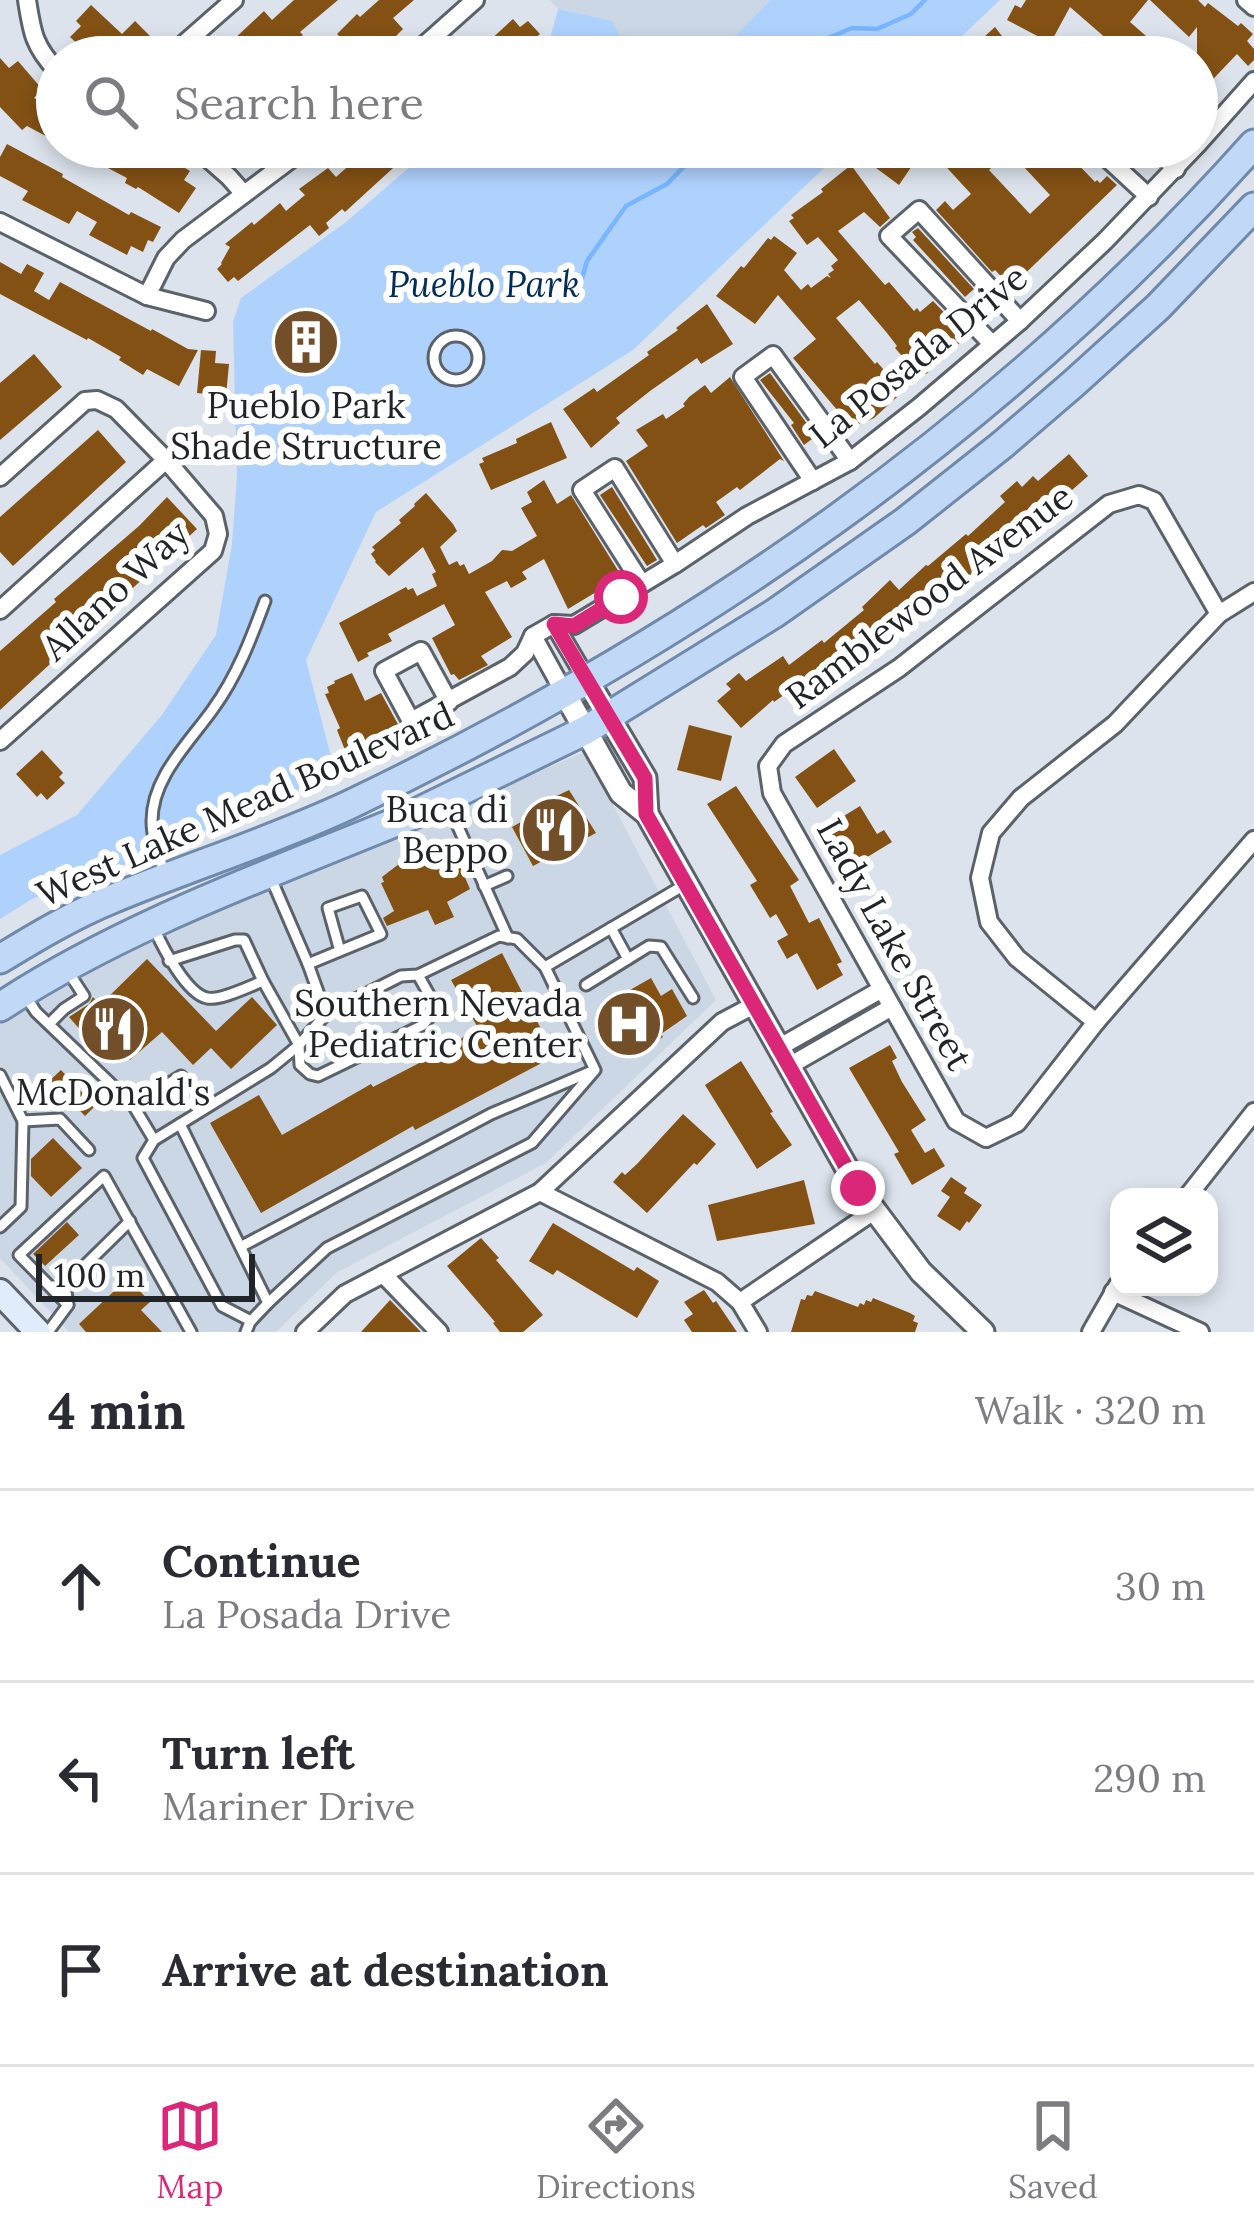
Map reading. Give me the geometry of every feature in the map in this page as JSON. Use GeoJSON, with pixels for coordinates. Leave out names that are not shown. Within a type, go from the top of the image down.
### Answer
{"type":"FeatureCollection","features":[{"type":"Feature","properties":{"kind":"main road","name":"West Lake Mead Boulevard"},"geometry":{"type":"LineString","coordinates":[[0,958],[108,900],[346,806],[576,687],[752,579],[976,414],[1131,273],[1254,144]]}},
{"type":"Feature","properties":{"kind":"main road","name":"West Lake Mead Boulevard"},"geometry":{"type":"LineString","coordinates":[[11,1000],[153,925],[408,817],[597,723],[775,613],[907,521],[1002,445],[1158,307],[1254,207]]}},
{"type":"Feature","properties":{"kind":"main road"},"geometry":{"type":"LineString","coordinates":[[0,1292],[38,1332]]}},
{"type":"Feature","properties":{"kind":"street"},"geometry":{"type":"LineString","coordinates":[[27,0],[36,44]]}},
{"type":"Feature","properties":{"kind":"street"},"geometry":{"type":"LineString","coordinates":[[193,36],[234,0]]}},
{"type":"Feature","properties":{"kind":"street"},"geometry":{"type":"LineString","coordinates":[[435,36],[475,0]]}},
{"type":"Feature","properties":{"kind":"street"},"geometry":{"type":"LineString","coordinates":[[1246,0],[1254,7]]}},
{"type":"Feature","properties":{"kind":"street","name":"La Posada Drive"},"geometry":{"type":"LineString","coordinates":[[1218,122],[1254,82]]}},
{"type":"Feature","properties":{"kind":"street"},"geometry":{"type":"LineString","coordinates":[[219,168],[244,194]]}},
{"type":"Feature","properties":{"kind":"street"},"geometry":{"type":"LineString","coordinates":[[147,296],[166,258],[183,240],[279,168]]}},
{"type":"Feature","properties":{"kind":"street"},"geometry":{"type":"LineString","coordinates":[[1118,168],[1149,197]]}},
{"type":"Feature","properties":{"kind":"street","name":"La Posada Drive"},"geometry":{"type":"LineString","coordinates":[[449,701],[421,651],[384,671],[411,721],[449,701],[510,667],[525,653],[533,636],[554,624],[574,626],[747,516],[850,461],[1020,321],[1176,169]]}},
{"type":"Feature","properties":{"kind":"street"},"geometry":{"type":"LineString","coordinates":[[992,344],[889,236],[919,210],[1020,321]]}},
{"type":"Feature","properties":{"kind":"street"},"geometry":{"type":"LineString","coordinates":[[0,222],[147,296],[206,311]]}},
{"type":"Feature","properties":{"kind":"street"},"geometry":{"type":"LineString","coordinates":[[813,481],[743,377],[773,355],[850,461]]}},
{"type":"Feature","properties":{"kind":"street"},"geometry":{"type":"LineString","coordinates":[[0,477],[85,401],[97,400],[116,409],[166,460],[0,610]]}},
{"type":"Feature","properties":{"kind":"street","name":"Allano Way"},"geometry":{"type":"LineString","coordinates":[[0,741],[213,551],[218,534],[214,516],[166,460]]}},
{"type":"Feature","properties":{"kind":"street"},"geometry":{"type":"LineString","coordinates":[[642,584],[582,490],[615,468],[675,564]]}},
{"type":"Feature","properties":{"kind":"street","name":"Ramblewood Avenue"},"geometry":{"type":"LineString","coordinates":[[768,766],[784,744],[899,668],[1109,504],[1139,495],[1154,501],[1219,614]]}},
{"type":"Feature","properties":{"kind":"street"},"geometry":{"type":"LineString","coordinates":[[1254,592],[1219,614],[1115,724],[1021,798],[991,833],[980,878],[989,922],[1017,958],[1096,1022],[1254,840]]}},
{"type":"Feature","properties":{"kind":"street"},"geometry":{"type":"LineString","coordinates":[[554,624],[576,687]]}},
{"type":"Feature","properties":{"kind":"street"},"geometry":{"type":"LineString","coordinates":[[533,636],[576,687],[597,723],[621,794],[646,814],[874,1211],[921,1272],[982,1332]]}},
{"type":"Feature","properties":{"kind":"street","name":"Lady Lake Street"},"geometry":{"type":"LineString","coordinates":[[768,766],[772,793],[956,1120],[986,1138],[1017,1124],[1096,1022]]}},
{"type":"Feature","properties":{"kind":"street"},"geometry":{"type":"LineString","coordinates":[[783,1057],[881,988]]}},
{"type":"Feature","properties":{"kind":"street"},"geometry":{"type":"LineString","coordinates":[[305,1332],[345,1294],[540,1192],[722,1022],[754,1005]]}},
{"type":"Feature","properties":{"kind":"street"},"geometry":{"type":"LineString","coordinates":[[783,1057],[892,1007]]}},
{"type":"Feature","properties":{"kind":"street"},"geometry":{"type":"LineString","coordinates":[[1194,1188],[1254,1112]]}},
{"type":"Feature","properties":{"kind":"street"},"geometry":{"type":"LineString","coordinates":[[540,1192],[717,1282],[740,1302],[758,1332]]}},
{"type":"Feature","properties":{"kind":"street"},"geometry":{"type":"LineString","coordinates":[[740,1302],[874,1211]]}},
{"type":"Feature","properties":{"kind":"street"},"geometry":{"type":"LineString","coordinates":[[383,1274],[439,1332]]}},
{"type":"Feature","properties":{"kind":"street"},"geometry":{"type":"LineString","coordinates":[[1091,1332],[1111,1296]]}},
{"type":"Feature","properties":{"kind":"street"},"geometry":{"type":"LineString","coordinates":[[1131,1296],[1200,1332]]}},
{"type":"Feature","properties":{"kind":"lane"},"geometry":{"type":"LineString","coordinates":[[456,335],[475,346],[477,367],[467,377],[455,380],[436,370],[436,349],[444,340],[456,335]]}},
{"type":"Feature","properties":{"kind":"lane"},"geometry":{"type":"LineString","coordinates":[[166,878],[152,823],[154,801],[168,770],[234,676],[265,601]]}},
{"type":"Feature","properties":{"kind":"lane"},"geometry":{"type":"LineString","coordinates":[[445,797],[508,938]]}},
{"type":"Feature","properties":{"kind":"lane"},"geometry":{"type":"LineString","coordinates":[[269,875],[326,1014]]}},
{"type":"Feature","properties":{"kind":"lane"},"geometry":{"type":"LineString","coordinates":[[484,886],[507,876]]}},
{"type":"Feature","properties":{"kind":"lane"},"geometry":{"type":"LineString","coordinates":[[545,967],[686,884]]}},
{"type":"Feature","properties":{"kind":"lane"},"geometry":{"type":"LineString","coordinates":[[308,964],[340,951],[381,934],[362,896],[328,908],[340,951]]}},
{"type":"Feature","properties":{"kind":"lane"},"geometry":{"type":"LineString","coordinates":[[153,925],[169,962],[200,994],[209,998],[263,981]]}},
{"type":"Feature","properties":{"kind":"lane"},"geometry":{"type":"LineString","coordinates":[[611,928],[628,959]]}},
{"type":"Feature","properties":{"kind":"lane"},"geometry":{"type":"LineString","coordinates":[[499,937],[518,939],[545,967],[595,1070],[532,1143],[327,1248],[248,1327],[223,1306],[142,1158],[154,1140],[271,1068],[326,1014],[401,976],[418,975],[499,937]]}},
{"type":"Feature","properties":{"kind":"lane"},"geometry":{"type":"LineString","coordinates":[[169,962],[244,940],[299,1045],[301,1065],[318,1076],[423,1025],[432,1014],[431,998],[418,975]]}},
{"type":"Feature","properties":{"kind":"lane"},"geometry":{"type":"LineString","coordinates":[[586,985],[649,946],[661,947],[693,998]]}},
{"type":"Feature","properties":{"kind":"lane"},"geometry":{"type":"LineString","coordinates":[[49,1024],[84,996],[66,968]]}},
{"type":"Feature","properties":{"kind":"lane"},"geometry":{"type":"LineString","coordinates":[[11,1000],[49,1024],[133,1106],[154,1140]]}},
{"type":"Feature","properties":{"kind":"lane"},"geometry":{"type":"LineString","coordinates":[[242,1246],[491,1114],[595,1070]]}},
{"type":"Feature","properties":{"kind":"lane"},"geometry":{"type":"LineString","coordinates":[[0,1075],[23,1121],[21,1208],[0,1226]]}},
{"type":"Feature","properties":{"kind":"lane"},"geometry":{"type":"LineString","coordinates":[[133,1106],[181,1076]]}},
{"type":"Feature","properties":{"kind":"lane"},"geometry":{"type":"LineString","coordinates":[[23,1121],[60,1118],[89,1150]]}},
{"type":"Feature","properties":{"kind":"lane"},"geometry":{"type":"LineString","coordinates":[[180,1124],[268,1303]]}},
{"type":"Feature","properties":{"kind":"lane"},"geometry":{"type":"LineString","coordinates":[[68,1305],[19,1255],[104,1176],[191,1332]]}},
{"type":"Feature","properties":{"kind":"lane"},"geometry":{"type":"LineString","coordinates":[[48,1332],[68,1305],[65,1285],[130,1221]]}},
{"type":"Feature","properties":{"kind":"shaded area"},"geometry":{"type":"Polygon","coordinates":[[[550,0],[770,0],[735,36],[619,36],[611,21],[558,9],[550,0]]]}},
{"type":"Feature","properties":{"kind":"shaded area"},"geometry":{"type":"Polygon","coordinates":[[[585,752],[716,1000],[546,1163],[336,1273],[276,1332],[69,1332],[0,1258],[0,1017],[124,947],[585,752]]]}},
{"type":"Feature","properties":{"kind":"green space"},"geometry":{"type":"Polygon","coordinates":[[[770,0],[1000,0],[962,36],[735,36],[770,0]]]}},
{"type":"Feature","properties":{"kind":"green space"},"geometry":{"type":"Polygon","coordinates":[[[558,9],[612,21],[620,36],[551,36],[558,9]]]}},
{"type":"Feature","properties":{"kind":"green space","name":"Pueblo Park"},"geometry":{"type":"Polygon","coordinates":[[[409,168],[824,168],[633,350],[376,512],[306,660],[337,780],[32,899],[0,919],[0,855],[77,815],[161,716],[216,635],[232,544],[237,476],[233,322],[241,298],[346,222],[409,168]]]}},
{"type":"Feature","properties":{"kind":"building"},"geometry":{"type":"Polygon","coordinates":[[[294,0],[338,0],[300,32],[302,36],[237,36],[264,11],[272,20],[294,0]]]}},
{"type":"Feature","properties":{"kind":"building"},"geometry":{"type":"Polygon","coordinates":[[[379,0],[414,0],[393,18],[403,29],[396,36],[337,34],[357,14],[360,17],[379,0]]]}},
{"type":"Feature","properties":{"kind":"building"},"geometry":{"type":"Polygon","coordinates":[[[1026,0],[1148,0],[1130,22],[1146,36],[1103,36],[1070,7],[1054,36],[1037,36],[1007,20],[1015,5],[1021,8],[1026,0]]]}},
{"type":"Feature","properties":{"kind":"building"},"geometry":{"type":"Polygon","coordinates":[[[1150,0],[1198,0],[1205,7],[1208,3],[1253,34],[1247,41],[1254,49],[1254,60],[1248,66],[1237,54],[1218,74],[1218,36],[1197,36],[1197,27],[1188,36],[1150,0]]]}},
{"type":"Feature","properties":{"kind":"building"},"geometry":{"type":"Polygon","coordinates":[[[91,5],[122,34],[135,21],[150,36],[71,36],[81,26],[76,21],[91,5]]]}},
{"type":"Feature","properties":{"kind":"building"},"geometry":{"type":"Polygon","coordinates":[[[513,19],[520,27],[528,21],[540,34],[538,36],[495,36],[513,19]]]}},
{"type":"Feature","properties":{"kind":"building"},"geometry":{"type":"Polygon","coordinates":[[[0,58],[9,68],[18,61],[36,82],[36,131],[27,126],[22,130],[0,107],[0,58]]]}},
{"type":"Feature","properties":{"kind":"building"},"geometry":{"type":"Polygon","coordinates":[[[7,144],[36,160],[36,168],[52,168],[129,215],[161,227],[143,252],[131,246],[127,255],[89,235],[97,222],[77,211],[69,224],[22,200],[28,191],[0,176],[0,157],[7,144]]]}},
{"type":"Feature","properties":{"kind":"building"},"geometry":{"type":"Polygon","coordinates":[[[108,168],[185,168],[190,171],[184,180],[196,188],[179,213],[125,183],[127,178],[108,168]]]}},
{"type":"Feature","properties":{"kind":"building"},"geometry":{"type":"Polygon","coordinates":[[[328,168],[336,177],[346,168],[393,168],[326,223],[329,228],[319,236],[310,225],[238,281],[234,277],[228,282],[217,269],[230,247],[225,244],[280,203],[286,211],[305,195],[299,189],[328,168]]]}},
{"type":"Feature","properties":{"kind":"building"},"geometry":{"type":"Polygon","coordinates":[[[847,168],[853,168],[890,218],[880,227],[864,212],[838,231],[914,311],[920,312],[933,301],[966,335],[874,418],[849,432],[835,414],[838,411],[793,358],[816,339],[778,295],[755,324],[716,296],[774,236],[797,253],[784,270],[801,290],[831,278],[831,266],[838,260],[818,237],[807,245],[789,221],[847,168]],[[859,300],[836,318],[892,379],[909,364],[859,300]]]}},
{"type":"Feature","properties":{"kind":"building"},"geometry":{"type":"Polygon","coordinates":[[[876,168],[911,168],[899,185],[876,168]]]}},
{"type":"Feature","properties":{"kind":"building"},"geometry":{"type":"Polygon","coordinates":[[[947,168],[991,168],[1030,214],[1050,195],[1025,168],[1082,168],[1095,182],[1107,176],[1117,185],[1011,287],[936,210],[945,201],[953,210],[971,194],[947,168]]]}},
{"type":"Feature","properties":{"kind":"building"},"geometry":{"type":"Polygon","coordinates":[[[918,228],[974,289],[965,297],[913,240],[912,232],[918,228]]]}},
{"type":"Feature","properties":{"kind":"building"},"geometry":{"type":"Polygon","coordinates":[[[0,262],[21,274],[27,264],[44,273],[34,291],[49,300],[60,282],[151,331],[198,350],[179,386],[147,369],[143,375],[88,338],[0,294],[0,262]]]}},
{"type":"Feature","properties":{"kind":"building"},"geometry":{"type":"Polygon","coordinates":[[[707,304],[733,344],[701,364],[697,358],[650,391],[616,418],[620,423],[591,448],[563,409],[594,388],[597,392],[649,355],[707,304]]]}},
{"type":"Feature","properties":{"kind":"building"},"geometry":{"type":"Polygon","coordinates":[[[201,350],[216,351],[215,363],[229,364],[226,396],[197,393],[201,350]]]}},
{"type":"Feature","properties":{"kind":"building"},"geometry":{"type":"Polygon","coordinates":[[[34,354],[62,387],[0,440],[0,383],[34,354]]]}},
{"type":"Feature","properties":{"kind":"building"},"geometry":{"type":"Polygon","coordinates":[[[770,373],[816,436],[804,445],[794,423],[760,380],[770,373]]]}},
{"type":"Feature","properties":{"kind":"building"},"geometry":{"type":"Polygon","coordinates":[[[730,377],[784,461],[780,459],[716,502],[725,515],[677,543],[626,461],[648,446],[636,430],[663,414],[666,419],[705,385],[711,393],[730,377]]]}},
{"type":"Feature","properties":{"kind":"building"},"geometry":{"type":"Polygon","coordinates":[[[551,422],[567,458],[491,490],[479,464],[482,458],[551,422]]]}},
{"type":"Feature","properties":{"kind":"building"},"geometry":{"type":"Polygon","coordinates":[[[98,430],[126,462],[13,566],[0,552],[0,517],[98,430]]]}},
{"type":"Feature","properties":{"kind":"building"},"geometry":{"type":"Polygon","coordinates":[[[1069,454],[1088,476],[1063,498],[1060,494],[1041,512],[1047,518],[1006,552],[1003,548],[934,606],[927,599],[899,622],[904,629],[889,641],[885,636],[860,657],[858,653],[794,702],[788,692],[773,700],[741,728],[717,701],[739,673],[746,681],[783,656],[789,665],[822,640],[824,643],[864,610],[890,580],[899,590],[968,536],[1005,502],[1000,496],[1017,481],[1022,487],[1033,476],[1038,481],[1069,454]]]}},
{"type":"Feature","properties":{"kind":"building"},"geometry":{"type":"Polygon","coordinates":[[[544,480],[557,504],[571,495],[619,572],[608,579],[611,583],[568,609],[544,559],[522,572],[527,579],[511,588],[507,581],[485,592],[512,637],[481,656],[488,665],[459,680],[451,675],[432,638],[455,625],[444,604],[388,634],[392,641],[358,662],[339,623],[406,587],[413,588],[417,596],[437,586],[432,574],[436,572],[423,547],[389,576],[371,554],[372,547],[401,523],[414,504],[426,493],[453,524],[457,531],[440,547],[449,565],[464,564],[469,574],[502,550],[512,551],[537,536],[521,508],[532,502],[527,492],[544,480]]]}},
{"type":"Feature","properties":{"kind":"building"},"geometry":{"type":"Polygon","coordinates":[[[612,487],[657,560],[647,566],[600,495],[612,487]]]}},
{"type":"Feature","properties":{"kind":"building"},"geometry":{"type":"Polygon","coordinates":[[[167,497],[197,529],[0,710],[0,651],[167,497]]]}},
{"type":"Feature","properties":{"kind":"building"},"geometry":{"type":"Polygon","coordinates":[[[352,673],[365,701],[381,693],[400,728],[416,738],[351,765],[325,694],[334,681],[352,673]]]}},
{"type":"Feature","properties":{"kind":"building"},"geometry":{"type":"Polygon","coordinates":[[[689,725],[732,736],[721,781],[677,770],[689,725]]]}},
{"type":"Feature","properties":{"kind":"building"},"geometry":{"type":"Polygon","coordinates":[[[834,749],[856,781],[817,808],[795,777],[834,749]]]}},
{"type":"Feature","properties":{"kind":"building"},"geometry":{"type":"Polygon","coordinates":[[[42,750],[63,773],[59,777],[65,783],[47,800],[41,793],[37,797],[16,774],[42,750]]]}},
{"type":"Feature","properties":{"kind":"building"},"geometry":{"type":"Polygon","coordinates":[[[736,786],[799,880],[790,886],[809,923],[819,918],[842,962],[837,964],[843,975],[817,990],[797,953],[787,959],[777,941],[788,935],[776,914],[770,918],[750,885],[757,881],[707,804],[736,786]]]}},
{"type":"Feature","properties":{"kind":"building","name":"Buca di Beppo"},"geometry":{"type":"Polygon","coordinates":[[[569,790],[596,833],[533,866],[512,827],[528,818],[524,812],[569,790]]]}},
{"type":"Feature","properties":{"kind":"building"},"geometry":{"type":"Polygon","coordinates":[[[860,806],[877,834],[884,830],[892,842],[851,867],[826,827],[860,806]]]}},
{"type":"Feature","properties":{"kind":"building"},"geometry":{"type":"Polygon","coordinates":[[[449,840],[470,889],[447,902],[454,917],[435,925],[428,910],[387,926],[383,918],[394,911],[382,877],[412,854],[449,840]]]}},
{"type":"Feature","properties":{"kind":"building"},"geometry":{"type":"Polygon","coordinates":[[[502,953],[555,1056],[415,1130],[413,1126],[261,1213],[210,1123],[259,1095],[282,1135],[371,1084],[452,1046],[477,1026],[451,980],[502,953]]]}},
{"type":"Feature","properties":{"kind":"building"},"geometry":{"type":"Polygon","coordinates":[[[147,959],[216,1031],[252,997],[277,1025],[231,1069],[211,1048],[193,1065],[162,1032],[130,1060],[91,1025],[83,1033],[69,1017],[93,997],[100,1005],[147,959]]]}},
{"type":"Feature","properties":{"kind":"building"},"geometry":{"type":"Polygon","coordinates":[[[651,978],[661,996],[672,989],[687,1016],[631,1057],[602,1006],[651,978]]]}},
{"type":"Feature","properties":{"kind":"building"},"geometry":{"type":"Polygon","coordinates":[[[890,1045],[902,1082],[926,1120],[911,1130],[925,1153],[934,1148],[945,1166],[912,1185],[894,1154],[899,1152],[849,1068],[890,1045]]]}},
{"type":"Feature","properties":{"kind":"building"},"geometry":{"type":"Polygon","coordinates":[[[741,1061],[792,1145],[757,1169],[705,1085],[741,1061]]]}},
{"type":"Feature","properties":{"kind":"building"},"geometry":{"type":"Polygon","coordinates":[[[61,1070],[95,1106],[85,1116],[62,1092],[43,1110],[31,1098],[61,1070]]]}},
{"type":"Feature","properties":{"kind":"building"},"geometry":{"type":"Polygon","coordinates":[[[683,1114],[716,1144],[647,1213],[613,1182],[637,1164],[683,1114]]]}},
{"type":"Feature","properties":{"kind":"building"},"geometry":{"type":"Polygon","coordinates":[[[53,1138],[82,1168],[51,1197],[31,1176],[31,1159],[53,1138]]]}},
{"type":"Feature","properties":{"kind":"building"},"geometry":{"type":"Polygon","coordinates":[[[951,1177],[982,1205],[960,1231],[937,1216],[950,1197],[941,1191],[951,1177]]]}},
{"type":"Feature","properties":{"kind":"building"},"geometry":{"type":"Polygon","coordinates":[[[804,1180],[815,1224],[717,1241],[708,1205],[804,1180]]]}},
{"type":"Feature","properties":{"kind":"building"},"geometry":{"type":"Polygon","coordinates":[[[67,1222],[79,1235],[45,1266],[33,1254],[67,1222]]]}},
{"type":"Feature","properties":{"kind":"building"},"geometry":{"type":"Polygon","coordinates":[[[553,1223],[659,1281],[637,1318],[557,1270],[553,1275],[529,1261],[553,1223]]]}},
{"type":"Feature","properties":{"kind":"building"},"geometry":{"type":"Polygon","coordinates":[[[481,1238],[543,1315],[523,1332],[500,1332],[447,1266],[481,1238]]]}},
{"type":"Feature","properties":{"kind":"building"},"geometry":{"type":"Polygon","coordinates":[[[128,1278],[150,1302],[141,1310],[162,1332],[86,1332],[79,1324],[128,1278]]]}},
{"type":"Feature","properties":{"kind":"building"},"geometry":{"type":"Polygon","coordinates":[[[704,1290],[737,1332],[692,1332],[684,1320],[693,1314],[684,1302],[704,1290]]]}},
{"type":"Feature","properties":{"kind":"building"},"geometry":{"type":"Polygon","coordinates":[[[815,1291],[858,1307],[873,1298],[910,1313],[918,1323],[915,1332],[791,1332],[801,1299],[815,1291]]]}},
{"type":"Feature","properties":{"kind":"building"},"geometry":{"type":"Polygon","coordinates":[[[390,1300],[421,1332],[361,1332],[390,1300]]]}},
{"type":"Feature","properties":{"kind":"waterway"},"geometry":{"type":"LineString","coordinates":[[833,36],[852,28],[877,29],[911,14],[925,0]]}},
{"type":"Feature","properties":{"kind":"waterway"},"geometry":{"type":"LineString","coordinates":[[578,292],[587,261],[626,206],[667,184],[683,168]]}},
{"type":"Feature","properties":{"kind":"place","name":"Pueblo Park Shade Structure"},"geometry":{"type":"Point","coordinates":[306,342]}},
{"type":"Feature","properties":{"kind":"place","name":"Buca di Beppo"},"geometry":{"type":"Point","coordinates":[554,830]}},
{"type":"Feature","properties":{"kind":"place","name":"Southern Nevada Pediatric Center"},"geometry":{"type":"Point","coordinates":[629,1024]}},
{"type":"Feature","properties":{"kind":"place","name":"McDonald's"},"geometry":{"type":"Point","coordinates":[113,1029]}},
{"type":"Feature","properties":{"kind":"route"},"geometry":{"type":"LineString","coordinates":[[621,597],[574,626],[554,624],[645,778],[646,814],[858,1188]]}}]}
